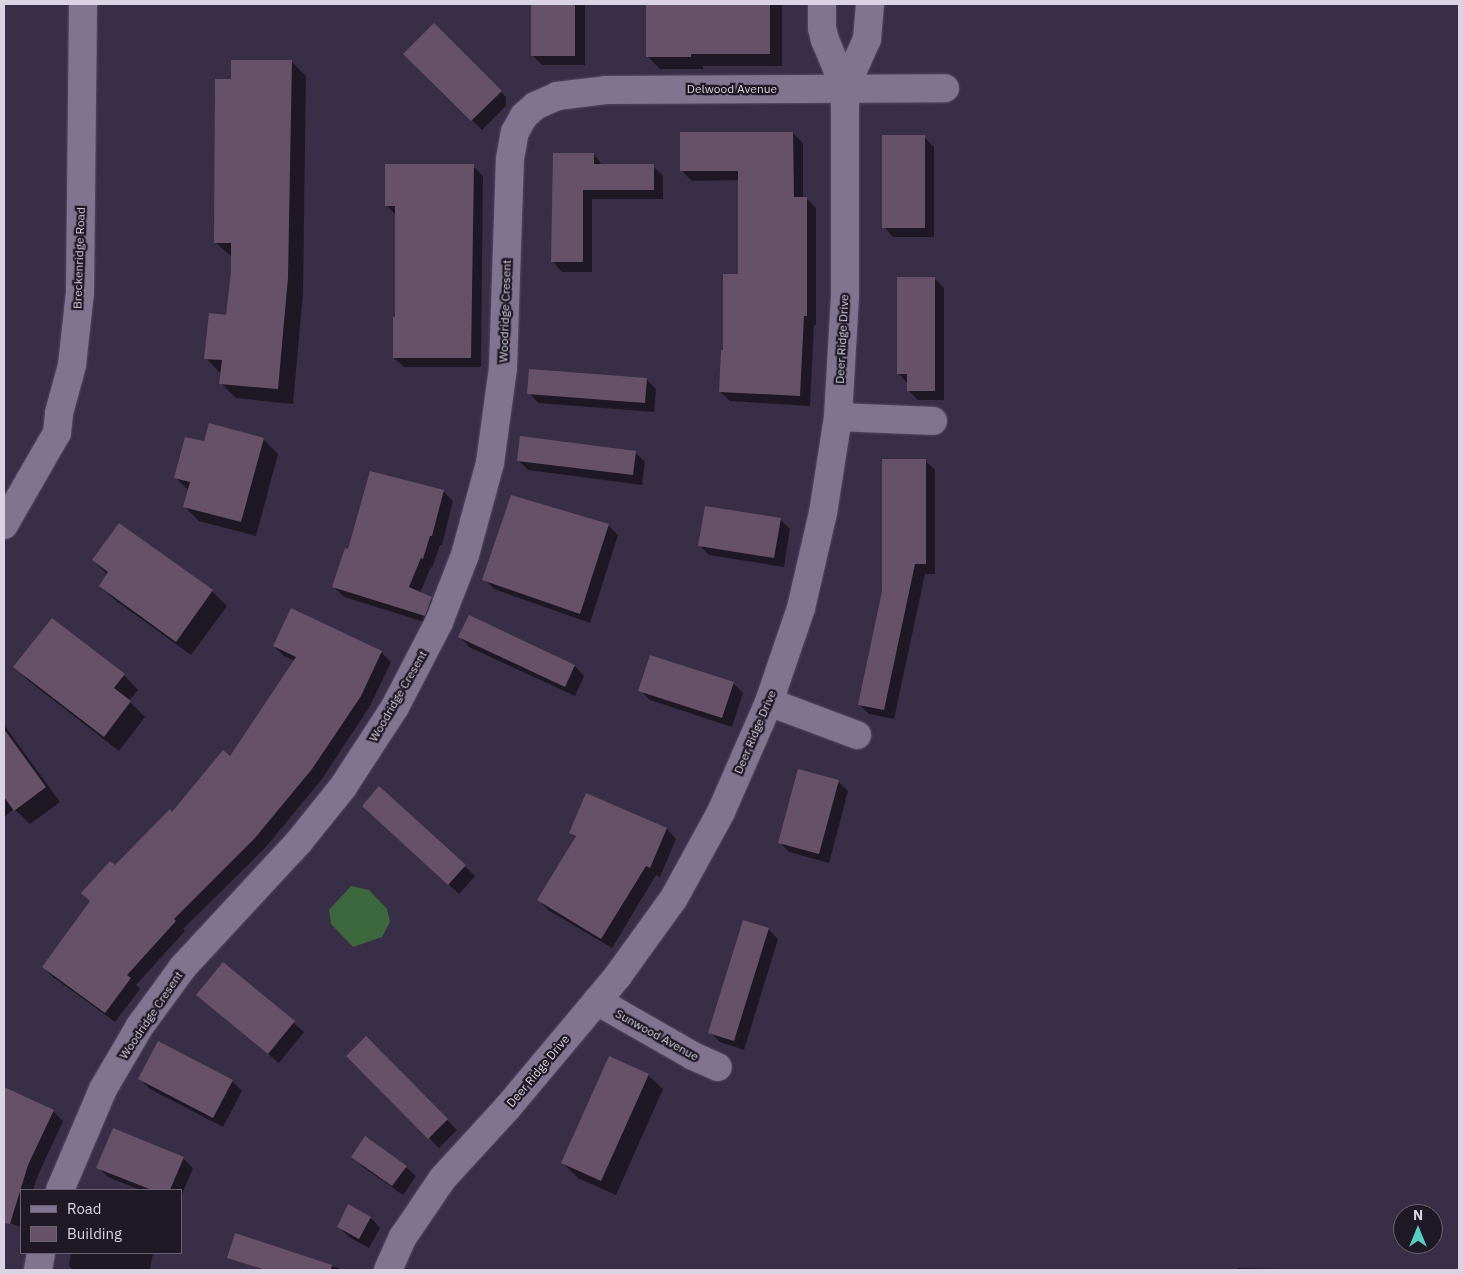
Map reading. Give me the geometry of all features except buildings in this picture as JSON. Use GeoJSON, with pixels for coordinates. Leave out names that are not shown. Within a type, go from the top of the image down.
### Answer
{"type":"FeatureCollection","features":[{"type":"Feature","properties":{"kind":"street","name":"Breckenridge Road"},"geometry":{"type":"LineString","coordinates":[[4,526],[57,433],[59,413],[72,365],[80,292],[83,4]]}},
{"type":"Feature","properties":{"kind":"street","name":"Deer Ridge Drive"},"geometry":{"type":"LineString","coordinates":[[388,1270],[403,1237],[443,1178],[508,1108],[617,977],[674,898],[721,812],[769,702],[801,608],[823,513],[838,417],[845,295],[845,88],[825,40],[822,28],[822,4]]}},
{"type":"Feature","properties":{"kind":"street","name":"Deer Ridge Drive"},"geometry":{"type":"LineString","coordinates":[[845,88],[870,28],[870,4]]}},
{"type":"Feature","properties":{"kind":"street","name":"Delwood Avenue"},"geometry":{"type":"LineString","coordinates":[[524,116],[535,106],[557,96],[606,90],[945,88]]}},
{"type":"Feature","properties":{"kind":"street","name":"Woodridge Cresent"},"geometry":{"type":"LineString","coordinates":[[60,1189],[103,1089],[140,1026],[183,966],[298,843],[343,787],[395,707],[439,622],[465,555],[490,463],[503,368],[510,158],[516,132],[524,116]]}},
{"type":"Feature","properties":{"kind":"street"},"geometry":{"type":"LineString","coordinates":[[838,417],[933,421]]}},
{"type":"Feature","properties":{"kind":"street"},"geometry":{"type":"LineString","coordinates":[[769,702],[857,735]]}},
{"type":"Feature","properties":{"kind":"street","name":"Sunwood Avenue"},"geometry":{"type":"LineString","coordinates":[[597,1001],[693,1056],[718,1067]]}},
{"type":"Feature","properties":{"kind":"street"},"geometry":{"type":"LineString","coordinates":[[38,1270],[41,1254]]}},
{"type":"Feature","properties":{"kind":"green space"},"geometry":{"type":"Polygon","coordinates":[[[351,886],[369,890],[387,909],[390,922],[382,937],[353,947],[331,924],[329,910],[351,886]]]}}]}
